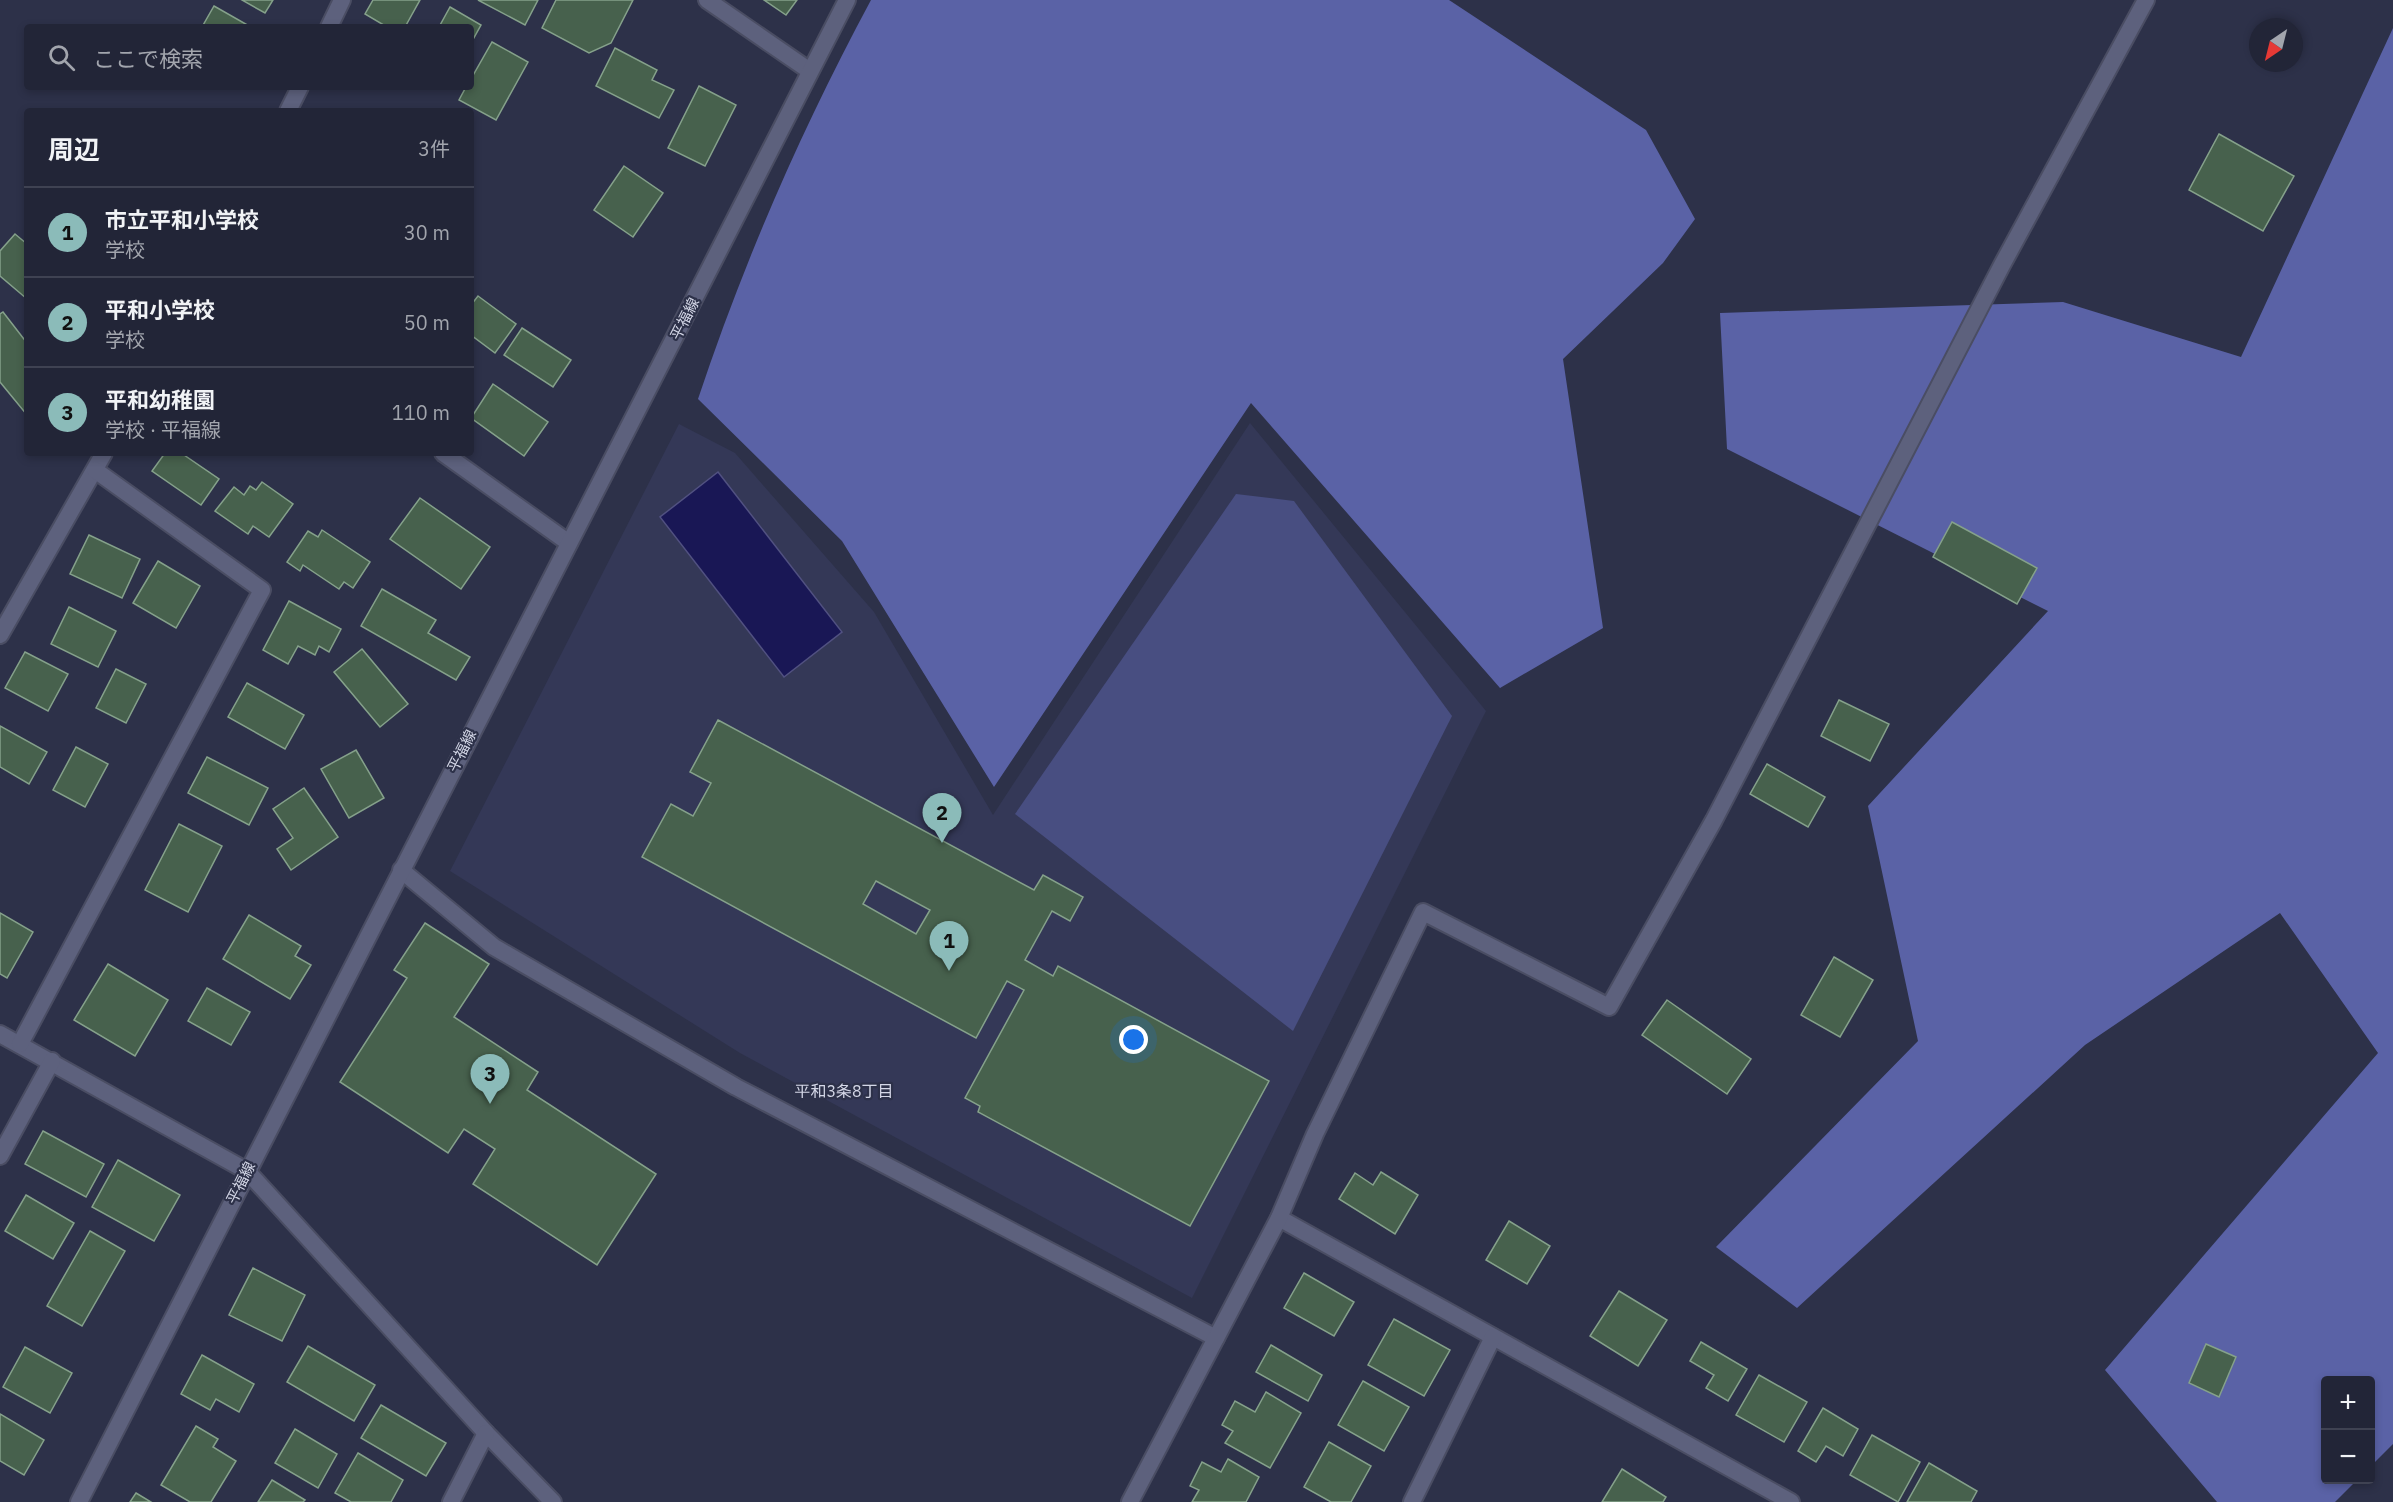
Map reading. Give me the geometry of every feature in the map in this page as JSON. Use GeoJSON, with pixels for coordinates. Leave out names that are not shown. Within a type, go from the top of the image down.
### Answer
{"type":"FeatureCollection","features":[{"type":"Feature","properties":{"kind":"street"},"geometry":{"type":"LineString","coordinates":[[330,24],[342,0]]}},
{"type":"Feature","properties":{"kind":"street"},"geometry":{"type":"LineString","coordinates":[[708,0],[810,71]]}},
{"type":"Feature","properties":{"kind":"street","name":"平福線"},"geometry":{"type":"LineString","coordinates":[[79,1502],[847,0]]}},
{"type":"Feature","properties":{"kind":"street"},"geometry":{"type":"LineString","coordinates":[[1130,1502],[1279,1218],[1315,1134],[1424,912],[1609,1007],[1714,820],[2002,265],[2146,0]]}},
{"type":"Feature","properties":{"kind":"street"},"geometry":{"type":"LineString","coordinates":[[290,108],[298,90]]}},
{"type":"Feature","properties":{"kind":"street"},"geometry":{"type":"LineString","coordinates":[[0,635],[103,456]]}},
{"type":"Feature","properties":{"kind":"street"},"geometry":{"type":"LineString","coordinates":[[447,456],[569,543]]}},
{"type":"Feature","properties":{"kind":"street"},"geometry":{"type":"LineString","coordinates":[[20,1044],[262,590],[95,470]]}},
{"type":"Feature","properties":{"kind":"street"},"geometry":{"type":"LineString","coordinates":[[401,870],[494,947],[726,1081],[1216,1338]]}},
{"type":"Feature","properties":{"kind":"street"},"geometry":{"type":"LineString","coordinates":[[0,1034],[247,1171],[486,1433],[553,1502]]}},
{"type":"Feature","properties":{"kind":"street"},"geometry":{"type":"LineString","coordinates":[[0,1156],[52,1061]]}},
{"type":"Feature","properties":{"kind":"street"},"geometry":{"type":"LineString","coordinates":[[1279,1218],[1791,1502]]}},
{"type":"Feature","properties":{"kind":"street"},"geometry":{"type":"LineString","coordinates":[[1412,1502],[1493,1337]]}},
{"type":"Feature","properties":{"kind":"street"},"geometry":{"type":"LineString","coordinates":[[451,1502],[486,1433]]}},
{"type":"Feature","properties":{"kind":"shaded area"},"geometry":{"type":"Polygon","coordinates":[[[871,0],[1449,0],[1646,130],[1695,219],[1663,263],[1563,359],[1603,628],[1500,688],[1251,403],[994,787],[842,541],[698,399],[735,296],[776,196],[821,97],[871,0]]]}},
{"type":"Feature","properties":{"kind":"shaded area"},"geometry":{"type":"Polygon","coordinates":[[[2393,28],[2393,1444],[2375,1462],[2375,1376],[2321,1376],[2321,1484],[2353,1484],[2335,1502],[2217,1502],[2105,1370],[2378,1053],[2280,913],[2085,1045],[1797,1308],[1716,1247],[1918,1041],[1868,806],[2048,611],[1727,449],[1720,313],[2063,302],[2241,357],[2393,28]]]}},
{"type":"Feature","properties":{"kind":"shaded area"},"geometry":{"type":"Polygon","coordinates":[[[1250,423],[1486,711],[1192,1298],[740,1053],[450,871],[679,424],[735,453],[874,612],[993,815],[1250,423]]]}},
{"type":"Feature","properties":{"kind":"shaded area"},"geometry":{"type":"Polygon","coordinates":[[[718,472],[842,632],[784,677],[660,517],[718,472]]]}},
{"type":"Feature","properties":{"kind":"shaded area"},"geometry":{"type":"Polygon","coordinates":[[[1236,494],[1294,501],[1452,716],[1293,1031],[1015,814],[1236,494]]]}},
{"type":"Feature","properties":{"kind":"building"},"geometry":{"type":"Polygon","coordinates":[[[242,0],[273,0],[265,13],[242,0]]]}},
{"type":"Feature","properties":{"kind":"building"},"geometry":{"type":"Polygon","coordinates":[[[373,0],[420,0],[407,24],[382,24],[365,14],[373,0]]]}},
{"type":"Feature","properties":{"kind":"building"},"geometry":{"type":"Polygon","coordinates":[[[478,0],[538,0],[525,25],[478,0]]]}},
{"type":"Feature","properties":{"kind":"building"},"geometry":{"type":"Polygon","coordinates":[[[556,0],[633,0],[611,43],[589,53],[542,28],[556,0]]]}},
{"type":"Feature","properties":{"kind":"building"},"geometry":{"type":"Polygon","coordinates":[[[764,0],[797,0],[786,15],[764,0]]]}},
{"type":"Feature","properties":{"kind":"building"},"geometry":{"type":"Polygon","coordinates":[[[214,6],[246,24],[204,24],[214,6]]]}},
{"type":"Feature","properties":{"kind":"building"},"geometry":{"type":"Polygon","coordinates":[[[450,7],[481,25],[474,38],[474,24],[441,24],[450,7]]]}},
{"type":"Feature","properties":{"kind":"building"},"geometry":{"type":"Polygon","coordinates":[[[492,42],[528,62],[496,120],[459,100],[464,90],[474,90],[474,74],[492,42]]]}},
{"type":"Feature","properties":{"kind":"building"},"geometry":{"type":"Polygon","coordinates":[[[615,48],[657,70],[652,80],[674,90],[659,118],[596,86],[615,48]]]}},
{"type":"Feature","properties":{"kind":"building"},"geometry":{"type":"Polygon","coordinates":[[[699,86],[736,105],[705,166],[668,148],[699,86]]]}},
{"type":"Feature","properties":{"kind":"building"},"geometry":{"type":"Polygon","coordinates":[[[2219,134],[2294,176],[2263,231],[2189,190],[2219,134]]]}},
{"type":"Feature","properties":{"kind":"building"},"geometry":{"type":"Polygon","coordinates":[[[624,166],[663,193],[633,237],[594,210],[624,166]]]}},
{"type":"Feature","properties":{"kind":"building"},"geometry":{"type":"Polygon","coordinates":[[[15,234],[24,242],[24,296],[0,276],[0,251],[15,234]]]}},
{"type":"Feature","properties":{"kind":"building"},"geometry":{"type":"Polygon","coordinates":[[[478,296],[516,324],[495,353],[474,337],[474,301],[478,296]]]}},
{"type":"Feature","properties":{"kind":"building"},"geometry":{"type":"Polygon","coordinates":[[[3,312],[24,339],[24,411],[0,382],[0,314],[3,312]]]}},
{"type":"Feature","properties":{"kind":"building"},"geometry":{"type":"Polygon","coordinates":[[[522,328],[571,360],[553,387],[504,355],[522,328]]]}},
{"type":"Feature","properties":{"kind":"building"},"geometry":{"type":"Polygon","coordinates":[[[493,384],[548,422],[524,456],[474,420],[474,413],[493,384]]]}},
{"type":"Feature","properties":{"kind":"building"},"geometry":{"type":"Polygon","coordinates":[[[163,456],[185,456],[219,479],[201,505],[152,471],[163,456]]]}},
{"type":"Feature","properties":{"kind":"building"},"geometry":{"type":"Polygon","coordinates":[[[262,482],[293,504],[269,537],[253,526],[248,534],[215,511],[234,487],[244,495],[250,486],[256,490],[262,482]]]}},
{"type":"Feature","properties":{"kind":"building"},"geometry":{"type":"Polygon","coordinates":[[[420,498],[490,547],[461,589],[390,539],[420,498]]]}},
{"type":"Feature","properties":{"kind":"building"},"geometry":{"type":"Polygon","coordinates":[[[1952,522],[2037,568],[2017,604],[1933,557],[1952,522]]]}},
{"type":"Feature","properties":{"kind":"building"},"geometry":{"type":"Polygon","coordinates":[[[322,530],[370,562],[353,588],[344,582],[339,589],[303,565],[300,571],[287,562],[308,531],[318,537],[322,530]]]}},
{"type":"Feature","properties":{"kind":"building"},"geometry":{"type":"Polygon","coordinates":[[[89,535],[140,559],[122,598],[70,574],[89,535]]]}},
{"type":"Feature","properties":{"kind":"building"},"geometry":{"type":"Polygon","coordinates":[[[158,561],[200,586],[176,628],[133,603],[158,561]]]}},
{"type":"Feature","properties":{"kind":"building"},"geometry":{"type":"Polygon","coordinates":[[[382,589],[436,620],[428,633],[470,657],[456,680],[361,626],[382,589]]]}},
{"type":"Feature","properties":{"kind":"building"},"geometry":{"type":"Polygon","coordinates":[[[289,601],[341,629],[329,652],[319,646],[315,655],[298,646],[288,664],[263,650],[289,601]]]}},
{"type":"Feature","properties":{"kind":"building"},"geometry":{"type":"Polygon","coordinates":[[[69,607],[116,631],[98,667],[51,644],[69,607]]]}},
{"type":"Feature","properties":{"kind":"building"},"geometry":{"type":"Polygon","coordinates":[[[362,649],[408,704],[380,727],[334,672],[362,649]]]}},
{"type":"Feature","properties":{"kind":"building"},"geometry":{"type":"Polygon","coordinates":[[[25,652],[68,674],[48,711],[5,688],[25,652]]]}},
{"type":"Feature","properties":{"kind":"building"},"geometry":{"type":"Polygon","coordinates":[[[116,669],[146,684],[126,723],[96,708],[116,669]]]}},
{"type":"Feature","properties":{"kind":"building"},"geometry":{"type":"Polygon","coordinates":[[[247,683],[304,715],[285,749],[228,717],[247,683]]]}},
{"type":"Feature","properties":{"kind":"building"},"geometry":{"type":"Polygon","coordinates":[[[1839,700],[1889,724],[1870,761],[1821,736],[1839,700]]]}},
{"type":"Feature","properties":{"kind":"building"},"geometry":{"type":"Polygon","coordinates":[[[718,720],[1034,890],[1043,875],[1083,897],[1070,921],[1052,911],[1025,960],[1053,976],[1058,966],[1269,1081],[1190,1226],[978,1112],[980,1106],[965,1098],[1024,990],[1007,981],[976,1038],[642,857],[671,804],[693,816],[711,783],[690,772],[718,720]],[[876,881],[863,904],[916,934],[930,910],[876,881]]]}},
{"type":"Feature","properties":{"kind":"building"},"geometry":{"type":"Polygon","coordinates":[[[0,726],[47,752],[29,784],[0,767],[0,726]]]}},
{"type":"Feature","properties":{"kind":"building"},"geometry":{"type":"Polygon","coordinates":[[[76,747],[108,764],[85,807],[53,790],[76,747]]]}},
{"type":"Feature","properties":{"kind":"building"},"geometry":{"type":"Polygon","coordinates":[[[356,750],[384,798],[349,818],[321,769],[356,750]]]}},
{"type":"Feature","properties":{"kind":"building"},"geometry":{"type":"Polygon","coordinates":[[[207,757],[268,788],[249,825],[188,793],[207,757]]]}},
{"type":"Feature","properties":{"kind":"building"},"geometry":{"type":"Polygon","coordinates":[[[1767,764],[1825,797],[1808,827],[1750,794],[1767,764]]]}},
{"type":"Feature","properties":{"kind":"building"},"geometry":{"type":"Polygon","coordinates":[[[304,788],[338,837],[291,870],[277,849],[293,838],[273,809],[304,788]]]}},
{"type":"Feature","properties":{"kind":"building"},"geometry":{"type":"Polygon","coordinates":[[[179,824],[222,846],[188,912],[145,890],[179,824]]]}},
{"type":"Feature","properties":{"kind":"building"},"geometry":{"type":"Polygon","coordinates":[[[0,913],[33,932],[7,978],[0,974],[0,913]]]}},
{"type":"Feature","properties":{"kind":"building"},"geometry":{"type":"Polygon","coordinates":[[[249,915],[301,946],[295,956],[311,965],[290,999],[223,959],[249,915]]]}},
{"type":"Feature","properties":{"kind":"building"},"geometry":{"type":"Polygon","coordinates":[[[425,923],[489,964],[454,1017],[538,1072],[527,1090],[656,1174],[597,1265],[473,1184],[495,1149],[464,1129],[448,1153],[340,1082],[407,978],[394,970],[425,923]]]}},
{"type":"Feature","properties":{"kind":"building"},"geometry":{"type":"Polygon","coordinates":[[[1834,957],[1873,980],[1840,1037],[1801,1015],[1834,957]]]}},
{"type":"Feature","properties":{"kind":"building"},"geometry":{"type":"Polygon","coordinates":[[[108,964],[168,1000],[135,1056],[74,1020],[108,964]]]}},
{"type":"Feature","properties":{"kind":"building"},"geometry":{"type":"Polygon","coordinates":[[[207,988],[250,1012],[231,1045],[188,1021],[207,988]]]}},
{"type":"Feature","properties":{"kind":"building"},"geometry":{"type":"Polygon","coordinates":[[[1667,1000],[1751,1059],[1727,1094],[1642,1035],[1667,1000]]]}},
{"type":"Feature","properties":{"kind":"building"},"geometry":{"type":"Polygon","coordinates":[[[43,1131],[104,1164],[86,1197],[25,1164],[43,1131]]]}},
{"type":"Feature","properties":{"kind":"building"},"geometry":{"type":"Polygon","coordinates":[[[118,1160],[180,1195],[154,1241],[92,1207],[118,1160]]]}},
{"type":"Feature","properties":{"kind":"building"},"geometry":{"type":"Polygon","coordinates":[[[1381,1172],[1418,1195],[1395,1234],[1339,1199],[1355,1173],[1373,1185],[1381,1172]]]}},
{"type":"Feature","properties":{"kind":"building"},"geometry":{"type":"Polygon","coordinates":[[[26,1195],[74,1223],[53,1259],[5,1231],[26,1195]]]}},
{"type":"Feature","properties":{"kind":"building"},"geometry":{"type":"Polygon","coordinates":[[[1509,1221],[1550,1246],[1527,1284],[1486,1260],[1509,1221]]]}},
{"type":"Feature","properties":{"kind":"building"},"geometry":{"type":"Polygon","coordinates":[[[90,1231],[125,1251],[82,1326],[47,1306],[90,1231]]]}},
{"type":"Feature","properties":{"kind":"building"},"geometry":{"type":"Polygon","coordinates":[[[253,1268],[305,1295],[282,1341],[229,1315],[253,1268]]]}},
{"type":"Feature","properties":{"kind":"building"},"geometry":{"type":"Polygon","coordinates":[[[1304,1273],[1354,1302],[1334,1336],[1284,1308],[1304,1273]]]}},
{"type":"Feature","properties":{"kind":"building"},"geometry":{"type":"Polygon","coordinates":[[[1619,1291],[1667,1320],[1638,1366],[1590,1336],[1619,1291]]]}},
{"type":"Feature","properties":{"kind":"building"},"geometry":{"type":"Polygon","coordinates":[[[1394,1319],[1450,1350],[1424,1396],[1368,1365],[1394,1319]]]}},
{"type":"Feature","properties":{"kind":"building"},"geometry":{"type":"Polygon","coordinates":[[[1701,1342],[1747,1369],[1728,1401],[1706,1388],[1714,1375],[1690,1361],[1701,1342]]]}},
{"type":"Feature","properties":{"kind":"building"},"geometry":{"type":"Polygon","coordinates":[[[2206,1344],[2236,1357],[2219,1397],[2189,1383],[2206,1344]]]}},
{"type":"Feature","properties":{"kind":"building"},"geometry":{"type":"Polygon","coordinates":[[[1271,1345],[1322,1375],[1308,1401],[1256,1372],[1271,1345]]]}},
{"type":"Feature","properties":{"kind":"building"},"geometry":{"type":"Polygon","coordinates":[[[308,1346],[375,1385],[354,1421],[287,1382],[308,1346]]]}},
{"type":"Feature","properties":{"kind":"building"},"geometry":{"type":"Polygon","coordinates":[[[25,1347],[72,1373],[50,1413],[3,1387],[25,1347]]]}},
{"type":"Feature","properties":{"kind":"building"},"geometry":{"type":"Polygon","coordinates":[[[202,1355],[254,1384],[239,1412],[216,1399],[210,1410],[181,1394],[202,1355]]]}},
{"type":"Feature","properties":{"kind":"building"},"geometry":{"type":"Polygon","coordinates":[[[1759,1375],[1807,1402],[1784,1442],[1736,1415],[1759,1375]]]}},
{"type":"Feature","properties":{"kind":"building"},"geometry":{"type":"Polygon","coordinates":[[[1363,1381],[1409,1407],[1384,1451],[1338,1425],[1363,1381]]]}},
{"type":"Feature","properties":{"kind":"building"},"geometry":{"type":"Polygon","coordinates":[[[1266,1392],[1301,1413],[1270,1468],[1225,1443],[1233,1431],[1222,1425],[1235,1401],[1255,1412],[1266,1392]]]}},
{"type":"Feature","properties":{"kind":"building"},"geometry":{"type":"Polygon","coordinates":[[[381,1405],[446,1443],[426,1476],[361,1438],[381,1405]]]}},
{"type":"Feature","properties":{"kind":"building"},"geometry":{"type":"Polygon","coordinates":[[[1823,1408],[1858,1429],[1843,1456],[1826,1446],[1816,1462],[1798,1451],[1823,1408]]]}},
{"type":"Feature","properties":{"kind":"building"},"geometry":{"type":"Polygon","coordinates":[[[0,1414],[44,1440],[24,1475],[0,1461],[0,1414]]]}},
{"type":"Feature","properties":{"kind":"building"},"geometry":{"type":"Polygon","coordinates":[[[196,1426],[218,1439],[213,1447],[236,1461],[211,1502],[190,1502],[161,1485],[196,1426]]]}},
{"type":"Feature","properties":{"kind":"building"},"geometry":{"type":"Polygon","coordinates":[[[295,1429],[337,1454],[318,1488],[275,1463],[295,1429]]]}},
{"type":"Feature","properties":{"kind":"building"},"geometry":{"type":"Polygon","coordinates":[[[1872,1435],[1920,1462],[1898,1502],[1850,1475],[1872,1435]]]}},
{"type":"Feature","properties":{"kind":"building"},"geometry":{"type":"Polygon","coordinates":[[[1329,1442],[1371,1466],[1351,1502],[1331,1502],[1304,1487],[1329,1442]]]}},
{"type":"Feature","properties":{"kind":"building"},"geometry":{"type":"Polygon","coordinates":[[[358,1453],[403,1480],[391,1502],[351,1502],[335,1493],[358,1453]]]}},
{"type":"Feature","properties":{"kind":"building"},"geometry":{"type":"Polygon","coordinates":[[[1228,1459],[1259,1477],[1246,1502],[1192,1502],[1199,1490],[1190,1486],[1202,1462],[1221,1472],[1228,1459]]]}},
{"type":"Feature","properties":{"kind":"building"},"geometry":{"type":"Polygon","coordinates":[[[1929,1463],[1977,1491],[1971,1502],[1907,1502],[1929,1463]]]}},
{"type":"Feature","properties":{"kind":"building"},"geometry":{"type":"Polygon","coordinates":[[[1622,1469],[1666,1497],[1663,1502],[1602,1502],[1622,1469]]]}},
{"type":"Feature","properties":{"kind":"building"},"geometry":{"type":"Polygon","coordinates":[[[272,1480],[305,1500],[303,1502],[258,1502],[272,1480]]]}},
{"type":"Feature","properties":{"kind":"building"},"geometry":{"type":"Polygon","coordinates":[[[136,1493],[151,1502],[130,1502],[136,1493]]]}},
{"type":"Feature","properties":{"kind":"place","name":"平和小学校"},"geometry":{"type":"Point","coordinates":[942,843]}},
{"type":"Feature","properties":{"kind":"place","name":"市立平和小学校"},"geometry":{"type":"Point","coordinates":[949,971]}},
{"type":"Feature","properties":{"kind":"place","name":"平和幼稚園"},"geometry":{"type":"Point","coordinates":[490,1104]}},
{"type":"Feature","properties":{"kind":"district","name":"平和3条8丁目"},"geometry":{"type":"Point","coordinates":[844,1091]}}]}
